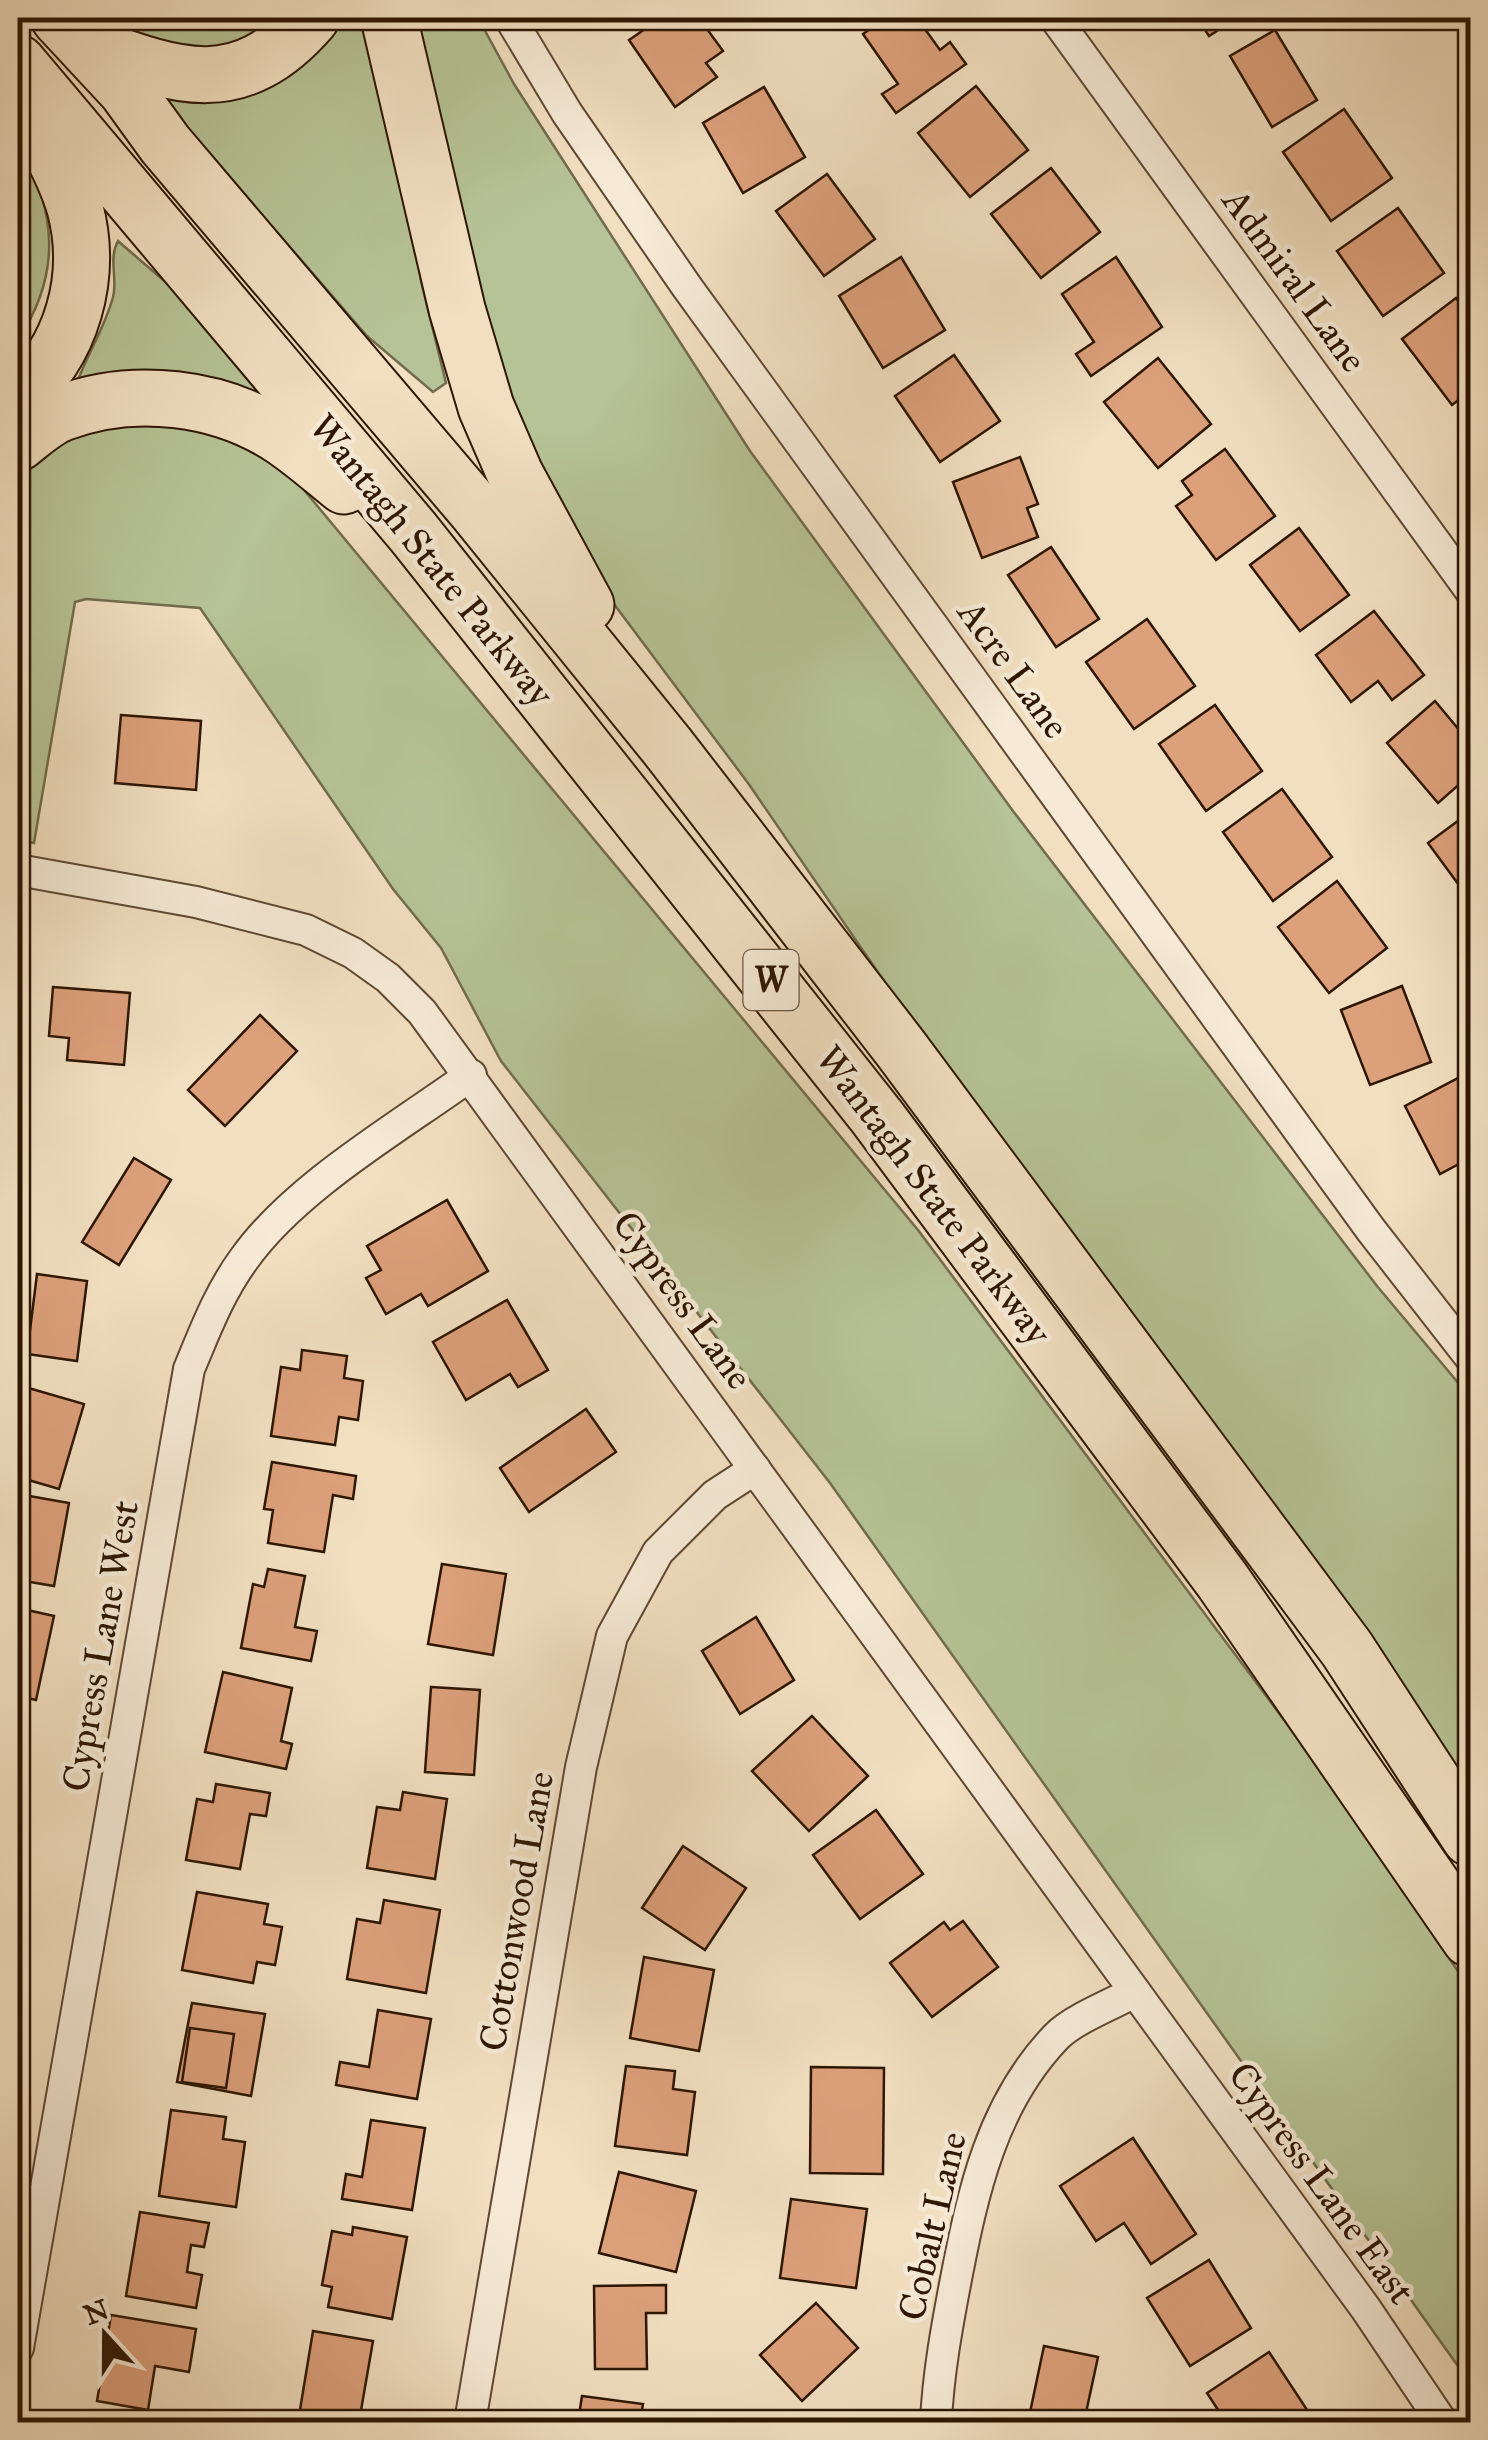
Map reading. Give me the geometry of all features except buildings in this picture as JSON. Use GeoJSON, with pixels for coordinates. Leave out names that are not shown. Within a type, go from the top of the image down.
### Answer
{"type":"FeatureCollection","features":[{"type":"Feature","properties":{"kind":"highway"},"geometry":{"type":"LineString","coordinates":[[71,30],[154,69],[187,76],[219,76],[261,61],[288,43],[312,18]]}},
{"type":"Feature","properties":{"kind":"highway"},"geometry":{"type":"LineString","coordinates":[[389,18],[456,309],[486,407],[554,549],[667,746]]}},
{"type":"Feature","properties":{"kind":"highway","name":"Wantagh State Parkway"},"geometry":{"type":"LineString","coordinates":[[71,30],[126,90],[165,144],[376,389],[667,746],[1067,1268],[1346,1649],[1470,1838]]}},
{"type":"Feature","properties":{"kind":"highway","name":"Wantagh State Parkway"},"geometry":{"type":"LineString","coordinates":[[18,62],[413,532],[877,1117],[1222,1580],[1470,1939]]}},
{"type":"Feature","properties":{"kind":"highway"},"geometry":{"type":"LineString","coordinates":[[18,82],[75,207],[81,248],[80,290],[66,334],[51,363],[18,396]]}},
{"type":"Feature","properties":{"kind":"highway"},"geometry":{"type":"LineString","coordinates":[[18,443],[58,414],[96,402],[130,398],[192,402],[237,414],[282,437],[352,492],[413,532]]}},
{"type":"Feature","properties":{"kind":"street","name":"Acre Lane"},"geometry":{"type":"LineString","coordinates":[[510,18],[567,114],[687,287],[1360,1214],[1470,1356]]}},
{"type":"Feature","properties":{"kind":"street","name":"Admiral Lane"},"geometry":{"type":"LineString","coordinates":[[1055,18],[1470,590]]}},
{"type":"Feature","properties":{"kind":"street","name":"Cypress Lane"},"geometry":{"type":"LineString","coordinates":[[18,870],[196,902],[306,930],[354,953],[388,978],[422,1012],[1135,1992]]}},
{"type":"Feature","properties":{"kind":"street","name":"Cypress Lane West"},"geometry":{"type":"LineString","coordinates":[[18,2348],[188,1369],[217,1300],[246,1256],[273,1226],[326,1178],[471,1075]]}},
{"type":"Feature","properties":{"kind":"street","name":"Cottonwood Lane"},"geometry":{"type":"LineString","coordinates":[[470,2422],[581,1767],[612,1636],[658,1552],[715,1495],[755,1469]]}},
{"type":"Feature","properties":{"kind":"street","name":"Cobalt Lane"},"geometry":{"type":"LineString","coordinates":[[936,2422],[948,2320],[971,2200],[994,2130],[1021,2079],[1058,2034],[1135,1992]]}},
{"type":"Feature","properties":{"kind":"street","name":"Cypress Lane East"},"geometry":{"type":"LineString","coordinates":[[1135,1992],[1366,2309],[1442,2422]]}},
{"type":"Feature","properties":{"kind":"green space"},"geometry":{"type":"Polygon","coordinates":[[[119,18],[280,18],[218,55],[152,46],[119,18]]]}},
{"type":"Feature","properties":{"kind":"green space"},"geometry":{"type":"Polygon","coordinates":[[[334,18],[365,18],[446,383],[433,392],[367,336],[146,81],[334,18]]]}},
{"type":"Feature","properties":{"kind":"green space"},"geometry":{"type":"Polygon","coordinates":[[[408,18],[478,18],[514,84],[750,451],[1013,811],[1377,1286],[1470,1397],[1470,1790],[1167,1361],[899,1003],[748,783],[593,576],[503,405],[408,18]]]}},
{"type":"Feature","properties":{"kind":"green space"},"geometry":{"type":"Polygon","coordinates":[[[18,141],[40,192],[49,241],[42,290],[18,340],[18,141]]]}},
{"type":"Feature","properties":{"kind":"green space"},"geometry":{"type":"Polygon","coordinates":[[[118,241],[198,310],[289,425],[78,380],[113,297],[118,241]]]}},
{"type":"Feature","properties":{"kind":"green space"},"geometry":{"type":"Polygon","coordinates":[[[129,418],[198,423],[285,467],[918,1230],[1320,1768],[1470,1989],[1470,2383],[830,1483],[501,1061],[441,948],[393,889],[200,608],[86,599],[75,602],[34,843],[18,840],[18,477],[75,431],[129,418]]]}}]}
